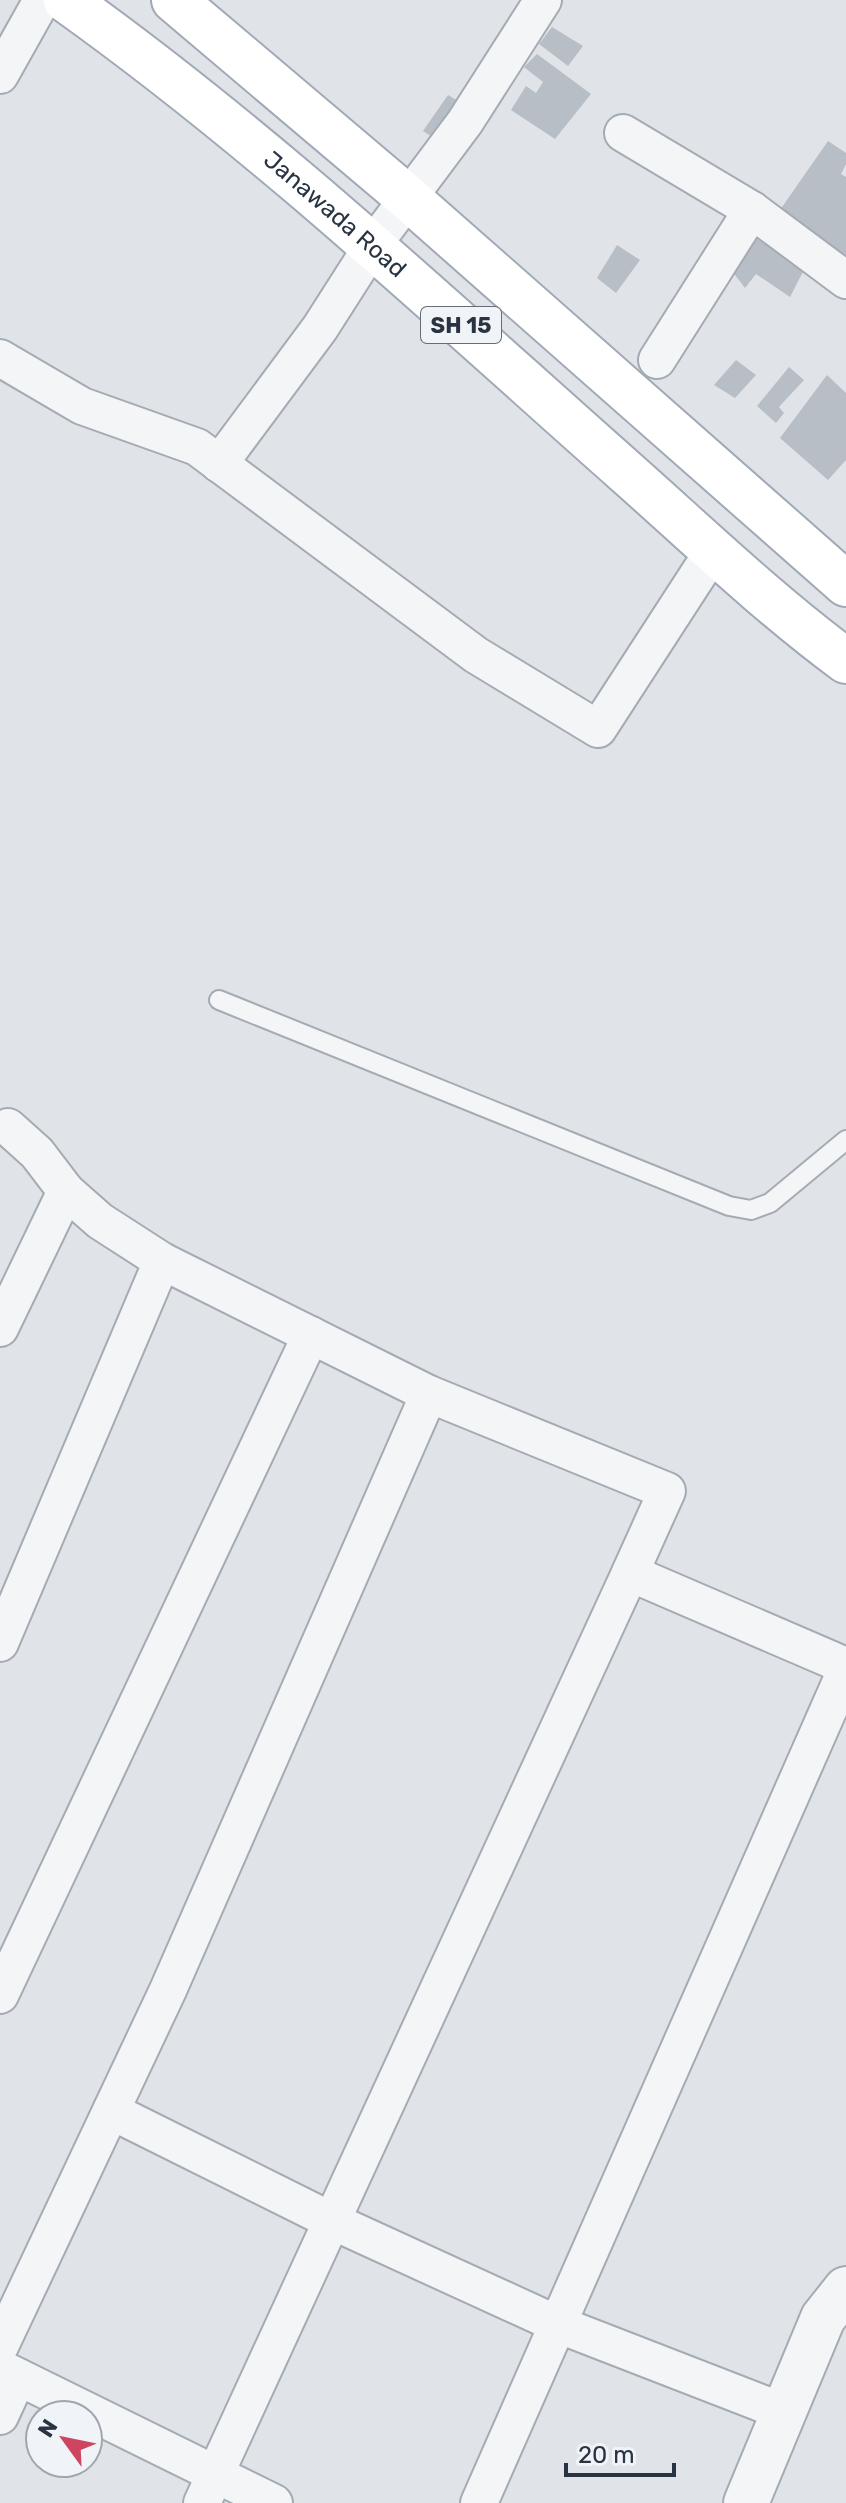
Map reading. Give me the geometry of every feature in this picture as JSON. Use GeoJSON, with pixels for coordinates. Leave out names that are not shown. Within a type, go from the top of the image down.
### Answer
{"type":"FeatureCollection","features":[{"type":"Feature","properties":{"kind":"main road","name":"Janawada Road"},"geometry":{"type":"LineString","coordinates":[[66,0],[158,67],[373,245],[714,550],[846,661]]}},
{"type":"Feature","properties":{"kind":"main road","name":"SH 15"},"geometry":{"type":"LineString","coordinates":[[174,0],[408,198],[846,584]]}},
{"type":"Feature","properties":{"kind":"street"},"geometry":{"type":"LineString","coordinates":[[0,75],[42,0]]}},
{"type":"Feature","properties":{"kind":"street"},"geometry":{"type":"LineString","coordinates":[[219,464],[320,328],[373,245],[465,122],[543,0]]}},
{"type":"Feature","properties":{"kind":"street"},"geometry":{"type":"LineString","coordinates":[[623,133],[752,210],[846,280]]}},
{"type":"Feature","properties":{"kind":"street"},"geometry":{"type":"LineString","coordinates":[[657,360],[752,210]]}},
{"type":"Feature","properties":{"kind":"street"},"geometry":{"type":"LineString","coordinates":[[0,358],[82,406],[197,447],[476,655],[598,729],[714,550]]}},
{"type":"Feature","properties":{"kind":"street"},"geometry":{"type":"LineString","coordinates":[[8,1127],[37,1153],[66,1191],[100,1221],[162,1261],[429,1394],[667,1491],[209,2488]]}},
{"type":"Feature","properties":{"kind":"street"},"geometry":{"type":"LineString","coordinates":[[0,1328],[66,1191]]}},
{"type":"Feature","properties":{"kind":"street"},"geometry":{"type":"LineString","coordinates":[[0,1643],[162,1261]]}},
{"type":"Feature","properties":{"kind":"street"},"geometry":{"type":"LineString","coordinates":[[0,1995],[311,1335]]}},
{"type":"Feature","properties":{"kind":"street"},"geometry":{"type":"LineString","coordinates":[[0,2346],[168,1990],[429,1394]]}},
{"type":"Feature","properties":{"kind":"street"},"geometry":{"type":"LineString","coordinates":[[479,2503],[846,1668],[630,1573]]}},
{"type":"Feature","properties":{"kind":"street"},"geometry":{"type":"LineString","coordinates":[[111,2111],[332,2221],[557,2324],[784,2412]]}},
{"type":"Feature","properties":{"kind":"street"},"geometry":{"type":"LineString","coordinates":[[746,2503],[823,2318],[846,2289]]}},
{"type":"Feature","properties":{"kind":"street"},"geometry":{"type":"LineString","coordinates":[[0,2416],[9,2373],[209,2488],[274,2503]]}},
{"type":"Feature","properties":{"kind":"lane"},"geometry":{"type":"LineString","coordinates":[[219,1000],[729,1206],[751,1210],[770,1203],[846,1140]]}},
{"type":"Feature","properties":{"kind":"building"},"geometry":{"type":"Polygon","coordinates":[[[552,27],[583,46],[568,66],[539,44],[552,27]]]}},
{"type":"Feature","properties":{"kind":"building"},"geometry":{"type":"Polygon","coordinates":[[[537,54],[591,94],[555,139],[511,110],[526,86],[536,93],[543,82],[524,67],[537,54]]]}},
{"type":"Feature","properties":{"kind":"building"},"geometry":{"type":"Polygon","coordinates":[[[448,95],[467,106],[443,144],[423,131],[448,95]]]}},
{"type":"Feature","properties":{"kind":"building"},"geometry":{"type":"Polygon","coordinates":[[[828,141],[846,153],[846,164],[841,174],[846,177],[846,262],[780,210],[828,141]]]}},
{"type":"Feature","properties":{"kind":"building"},"geometry":{"type":"Polygon","coordinates":[[[756,222],[810,258],[790,297],[756,274],[745,288],[726,263],[756,222]]]}},
{"type":"Feature","properties":{"kind":"building"},"geometry":{"type":"Polygon","coordinates":[[[617,245],[640,260],[616,293],[597,278],[617,245]]]}},
{"type":"Feature","properties":{"kind":"building"},"geometry":{"type":"Polygon","coordinates":[[[736,360],[756,375],[735,398],[714,385],[736,360]]]}},
{"type":"Feature","properties":{"kind":"building"},"geometry":{"type":"Polygon","coordinates":[[[789,367],[804,380],[779,407],[784,413],[776,423],[757,406],[789,367]]]}},
{"type":"Feature","properties":{"kind":"building"},"geometry":{"type":"Polygon","coordinates":[[[827,375],[846,393],[846,460],[828,480],[780,438],[827,375]]]}}]}
